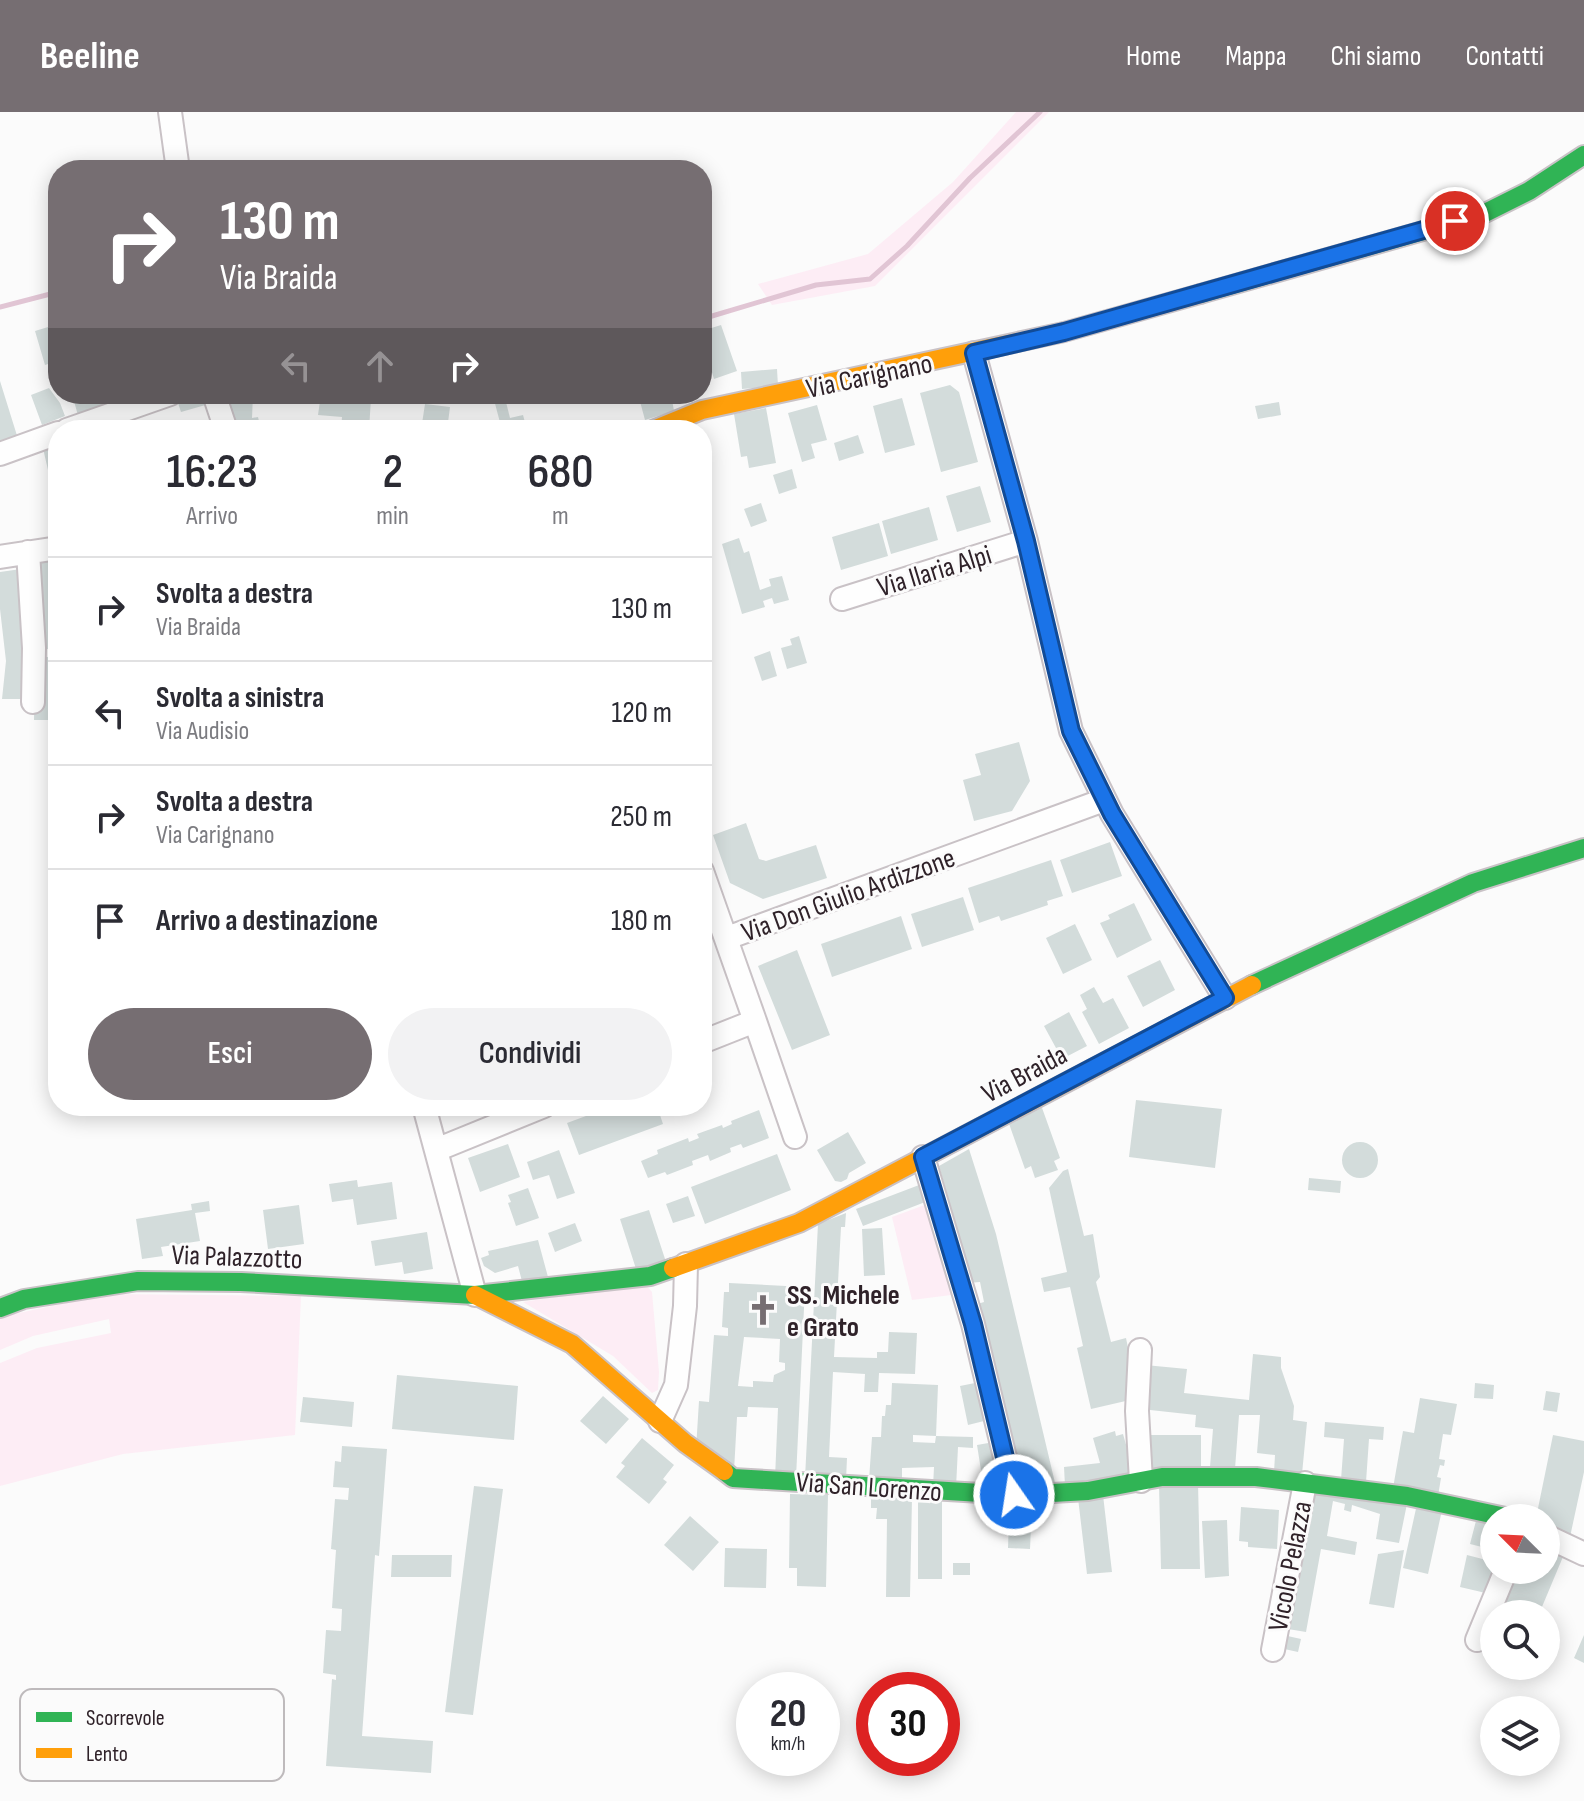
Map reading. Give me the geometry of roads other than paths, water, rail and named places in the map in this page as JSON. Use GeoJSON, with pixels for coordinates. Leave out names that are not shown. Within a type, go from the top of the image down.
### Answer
{"type":"FeatureCollection","features":[{"type":"Feature","properties":{"kind":"street"},"geometry":{"type":"LineString","coordinates":[[170,112],[177,160]]}},
{"type":"Feature","properties":{"kind":"street","name":"Via Carignano"},"geometry":{"type":"LineString","coordinates":[[678,420],[702,410],[1064,332],[1483,214],[1529,191],[1584,155]]}},
{"type":"Feature","properties":{"kind":"street"},"geometry":{"type":"LineString","coordinates":[[974,353],[1026,541],[1071,731],[1104,800],[1225,998]]}},
{"type":"Feature","properties":{"kind":"street"},"geometry":{"type":"LineString","coordinates":[[96,420],[141,404]]}},
{"type":"Feature","properties":{"kind":"street"},"geometry":{"type":"LineString","coordinates":[[0,454],[48,437]]}},
{"type":"Feature","properties":{"kind":"street","name":"Via Ilaria Alpi"},"geometry":{"type":"LineString","coordinates":[[842,599],[1026,541]]}},
{"type":"Feature","properties":{"kind":"street"},"geometry":{"type":"LineString","coordinates":[[0,557],[48,549]]}},
{"type":"Feature","properties":{"kind":"street"},"geometry":{"type":"LineString","coordinates":[[28,552],[34,648],[33,702]]}},
{"type":"Feature","properties":{"kind":"street","name":"Via Don Giulio Ardizzone"},"geometry":{"type":"LineString","coordinates":[[795,1137],[727,938],[1104,800]]}},
{"type":"Feature","properties":{"kind":"street","name":"Via Braida"},"geometry":{"type":"LineString","coordinates":[[475,1295],[650,1276],[799,1223],[1225,998],[1473,883],[1584,848]]}},
{"type":"Feature","properties":{"kind":"street"},"geometry":{"type":"LineString","coordinates":[[712,898],[727,938]]}},
{"type":"Feature","properties":{"kind":"street"},"geometry":{"type":"LineString","coordinates":[[712,1038],[755,1021]]}},
{"type":"Feature","properties":{"kind":"street"},"geometry":{"type":"LineString","coordinates":[[427,1116],[475,1295]]}},
{"type":"Feature","properties":{"kind":"street"},"geometry":{"type":"LineString","coordinates":[[436,1150],[519,1116]]}},
{"type":"Feature","properties":{"kind":"street"},"geometry":{"type":"LineString","coordinates":[[923,1157],[973,1324],[1014,1495]]}},
{"type":"Feature","properties":{"kind":"street"},"geometry":{"type":"LineString","coordinates":[[660,1421],[676,1385],[685,1306],[686,1264]]}},
{"type":"Feature","properties":{"kind":"street","name":"Via Palazzotto"},"geometry":{"type":"LineString","coordinates":[[0,1308],[24,1299],[138,1281],[241,1282],[475,1295]]}},
{"type":"Feature","properties":{"kind":"street","name":"Via San Lorenzo"},"geometry":{"type":"LineString","coordinates":[[475,1295],[572,1344],[660,1421],[733,1478],[1014,1495],[1088,1491],[1162,1477],[1240,1477],[1407,1496],[1480,1512]]}},
{"type":"Feature","properties":{"kind":"street"},"geometry":{"type":"LineString","coordinates":[[1140,1350],[1137,1411],[1141,1481]]}},
{"type":"Feature","properties":{"kind":"street","name":"Vicolo Pelazza"},"geometry":{"type":"LineString","coordinates":[[1273,1650],[1305,1483]]}},
{"type":"Feature","properties":{"kind":"street"},"geometry":{"type":"LineString","coordinates":[[1560,1543],[1584,1554]]}},
{"type":"Feature","properties":{"kind":"street"},"geometry":{"type":"LineString","coordinates":[[1477,1640],[1500,1584]]}},
{"type":"Feature","properties":{"kind":"waterway"},"geometry":{"type":"LineString","coordinates":[[712,316],[816,285],[870,279],[1040,112]]}},
{"type":"Feature","properties":{"kind":"waterway"},"geometry":{"type":"LineString","coordinates":[[0,307],[48,295]]}},
{"type":"Feature","properties":{"kind":"place","name":"SS. Michele e Grato"},"geometry":{"type":"Point","coordinates":[763,1310]}}]}
